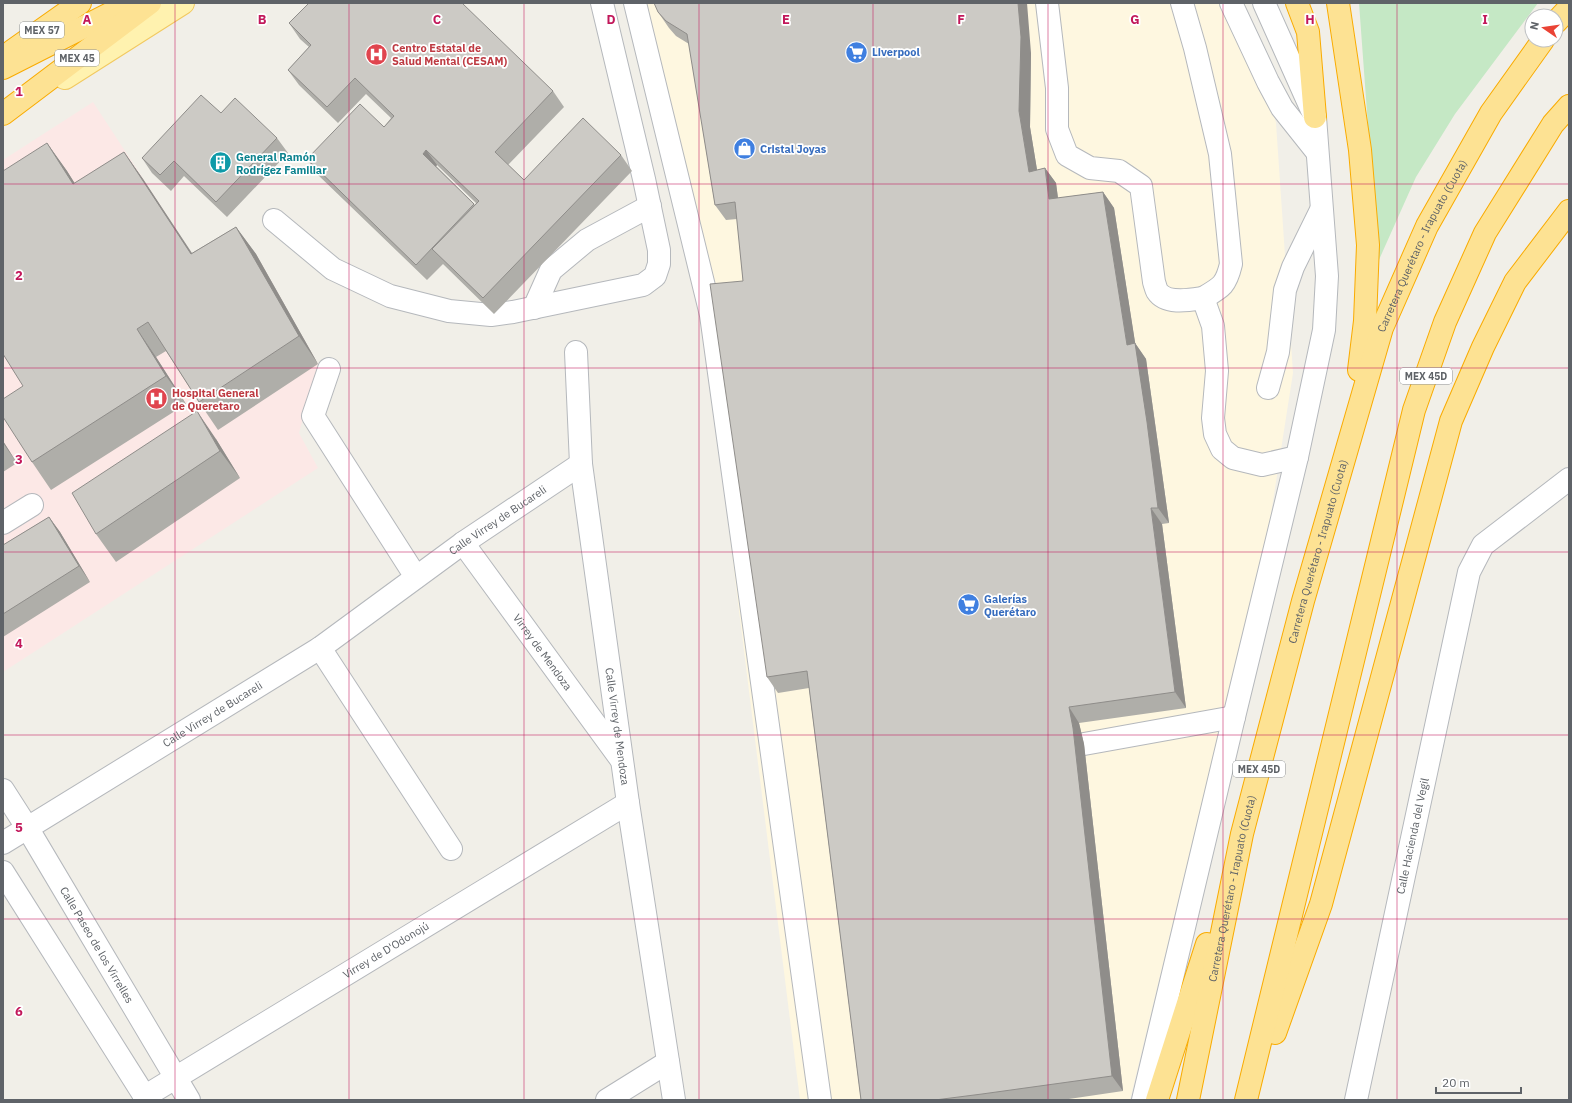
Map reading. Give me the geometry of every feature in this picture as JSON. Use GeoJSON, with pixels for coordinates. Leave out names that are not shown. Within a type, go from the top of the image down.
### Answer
{"type":"FeatureCollection","features":[{"type":"Feature","properties":{"kind":"highway","name":"MEX 57"},"geometry":{"type":"LineString","coordinates":[[3,58],[80,3]]}},
{"type":"Feature","properties":{"kind":"highway","name":"MEX 45"},"geometry":{"type":"LineString","coordinates":[[3,68],[131,3]]}},
{"type":"Feature","properties":{"kind":"highway","name":"MEX 45"},"geometry":{"type":"LineString","coordinates":[[3,114],[150,3]]}},
{"type":"Feature","properties":{"kind":"highway"},"geometry":{"type":"LineString","coordinates":[[1297,3],[1308,32],[1315,117]]}},
{"type":"Feature","properties":{"kind":"highway"},"geometry":{"type":"LineString","coordinates":[[1338,3],[1360,150],[1368,245],[1365,321],[1349,443]]}},
{"type":"Feature","properties":{"kind":"highway","name":"Carretera Querétaro - Irapuato (Cuota)"},"geometry":{"type":"LineString","coordinates":[[1188,1100],[1242,834],[1302,601],[1382,328],[1426,226],[1491,113],[1537,48]]}},
{"type":"Feature","properties":{"kind":"highway","name":"MEX 45D"},"geometry":{"type":"LineString","coordinates":[[1246,1100],[1414,410],[1445,322],[1485,233],[1553,124],[1569,106]]}},
{"type":"Feature","properties":{"kind":"highway"},"geometry":{"type":"LineString","coordinates":[[1251,1100],[1320,904],[1451,421],[1483,348],[1515,282],[1569,211]]}},
{"type":"Feature","properties":{"kind":"highway"},"geometry":{"type":"LineString","coordinates":[[1157,1100],[1242,834]]}},
{"type":"Feature","properties":{"kind":"main road"},"geometry":{"type":"LineString","coordinates":[[3,117],[183,3]]}},
{"type":"Feature","properties":{"kind":"street"},"geometry":{"type":"LineString","coordinates":[[274,220],[333,269],[390,296],[449,311],[491,315],[534,308],[643,285],[655,276],[659,264],[659,250],[602,3]]}},
{"type":"Feature","properties":{"kind":"street"},"geometry":{"type":"LineString","coordinates":[[635,3],[711,315],[820,1100]]}},
{"type":"Feature","properties":{"kind":"street"},"geometry":{"type":"LineString","coordinates":[[1047,3],[1057,88],[1057,129],[1066,155],[1090,168],[1119,171],[1141,186],[1154,282],[1158,292],[1166,298],[1179,301],[1203,298],[1221,288],[1228,277],[1231,264],[1220,154],[1194,42],[1182,3]]}},
{"type":"Feature","properties":{"kind":"street"},"geometry":{"type":"LineString","coordinates":[[1231,3],[1268,82],[1282,108],[1317,152]]}},
{"type":"Feature","properties":{"kind":"street"},"geometry":{"type":"LineString","coordinates":[[1143,1100],[1297,458],[1324,330],[1327,276],[1315,117],[1264,3]]}},
{"type":"Feature","properties":{"kind":"street"},"geometry":{"type":"LineString","coordinates":[[534,308],[551,270],[587,240],[650,206]]}},
{"type":"Feature","properties":{"kind":"street"},"geometry":{"type":"LineString","coordinates":[[1268,388],[1278,352],[1285,290],[1293,267],[1321,208]]}},
{"type":"Feature","properties":{"kind":"street"},"geometry":{"type":"LineString","coordinates":[[1203,298],[1213,326],[1217,371],[1213,418],[1215,434],[1222,449],[1233,458],[1262,465],[1297,458]]}},
{"type":"Feature","properties":{"kind":"street","name":"Calle Virrey de Mendoza"},"geometry":{"type":"LineString","coordinates":[[576,352],[581,464],[628,803],[674,1100]]}},
{"type":"Feature","properties":{"kind":"street"},"geometry":{"type":"LineString","coordinates":[[329,369],[313,416],[416,577]]}},
{"type":"Feature","properties":{"kind":"street","name":"Calle Virrey de Bucareli"},"geometry":{"type":"LineString","coordinates":[[3,843],[320,648],[463,543],[581,464]]}},
{"type":"Feature","properties":{"kind":"street","name":"Calle Hacienda del Vegil"},"geometry":{"type":"LineString","coordinates":[[1356,1100],[1469,572],[1483,545],[1569,480]]}},
{"type":"Feature","properties":{"kind":"street"},"geometry":{"type":"LineString","coordinates":[[3,523],[32,505]]}},
{"type":"Feature","properties":{"kind":"street","name":"Virrey de Mendoza"},"geometry":{"type":"LineString","coordinates":[[463,543],[622,761]]}},
{"type":"Feature","properties":{"kind":"street"},"geometry":{"type":"LineString","coordinates":[[320,648],[452,848]]}},
{"type":"Feature","properties":{"kind":"street"},"geometry":{"type":"LineString","coordinates":[[1084,744],[1234,717]]}},
{"type":"Feature","properties":{"kind":"street","name":"Calle Paseo de los Virrelles"},"geometry":{"type":"LineString","coordinates":[[3,790],[28,829],[189,1100]]}},
{"type":"Feature","properties":{"kind":"street","name":"Virrey de D'Odonojú"},"geometry":{"type":"LineString","coordinates":[[146,1098],[175,1077],[628,803]]}},
{"type":"Feature","properties":{"kind":"street"},"geometry":{"type":"LineString","coordinates":[[3,872],[146,1098]]}},
{"type":"Feature","properties":{"kind":"street"},"geometry":{"type":"LineString","coordinates":[[607,1100],[668,1062]]}},
{"type":"Feature","properties":{"kind":"shaded area","name":"Galerías Querétaro"},"geometry":{"type":"Polygon","coordinates":[[[626,3],[1245,3],[1276,123],[1293,373],[1270,520],[1130,1100],[800,1100],[703,322],[626,3]]]}},
{"type":"Feature","properties":{"kind":"shaded area","name":"Hospital General de Queretaro"},"geometry":{"type":"Polygon","coordinates":[[[93,102],[210,281],[256,254],[318,364],[299,433],[318,468],[3,672],[3,160],[93,102]]]}},
{"type":"Feature","properties":{"kind":"green space"},"geometry":{"type":"Polygon","coordinates":[[[1359,3],[1538,3],[1534,8],[1524,8],[1524,22],[1455,114],[1416,177],[1378,262],[1359,3]]]}},
{"type":"Feature","properties":{"kind":"building"},"geometry":{"type":"Polygon","coordinates":[[[309,3],[462,3],[553,91],[495,152],[524,180],[583,118],[621,155],[483,298],[432,249],[479,201],[426,150],[423,154],[474,204],[416,265],[307,159],[360,104],[384,127],[394,116],[355,78],[327,107],[288,70],[311,45],[289,23],[309,3]]]}},
{"type":"Feature","properties":{"kind":"building","name":"Galerías Querétaro"},"geometry":{"type":"Polygon","coordinates":[[[654,3],[1018,3],[1021,37],[1019,111],[1029,172],[1045,168],[1049,199],[1103,192],[1127,345],[1135,343],[1147,422],[1158,508],[1151,508],[1175,692],[1069,707],[1073,728],[1112,1076],[935,1100],[861,1100],[807,671],[767,677],[710,284],[743,281],[735,202],[715,205],[687,34],[666,21],[658,12],[654,3]]]}},
{"type":"Feature","properties":{"kind":"building","name":"General Ramón Rodrígez Familiar"},"geometry":{"type":"Polygon","coordinates":[[[201,95],[221,113],[235,98],[277,138],[216,202],[174,161],[160,175],[142,158],[201,95]]]}},
{"type":"Feature","properties":{"kind":"building"},"geometry":{"type":"Polygon","coordinates":[[[47,143],[73,184],[124,152],[191,254],[236,227],[299,336],[199,402],[148,322],[137,329],[166,376],[32,462],[3,417],[3,399],[23,386],[3,354],[3,171],[47,143]]]}},
{"type":"Feature","properties":{"kind":"building"},"geometry":{"type":"Polygon","coordinates":[[[197,411],[220,451],[96,534],[72,493],[197,411]]]}},
{"type":"Feature","properties":{"kind":"building"},"geometry":{"type":"Polygon","coordinates":[[[49,517],[79,566],[3,614],[3,545],[49,517]]]}},
{"type":"Feature","properties":{"kind":"place","name":"Liverpool"},"geometry":{"type":"Point","coordinates":[856,52]}},
{"type":"Feature","properties":{"kind":"place","name":"Centro Estatal de Salud Mental (CESAM)"},"geometry":{"type":"Point","coordinates":[376,54]}},
{"type":"Feature","properties":{"kind":"place","name":"Cristal Joyas"},"geometry":{"type":"Point","coordinates":[744,149]}},
{"type":"Feature","properties":{"kind":"place","name":"General Ramón Rodrígez Familiar"},"geometry":{"type":"Point","coordinates":[220,163]}},
{"type":"Feature","properties":{"kind":"place","name":"Hospital General de Queretaro"},"geometry":{"type":"Point","coordinates":[156,399]}},
{"type":"Feature","properties":{"kind":"place","name":"Galerías Querétaro"},"geometry":{"type":"Point","coordinates":[969,605]}}]}
